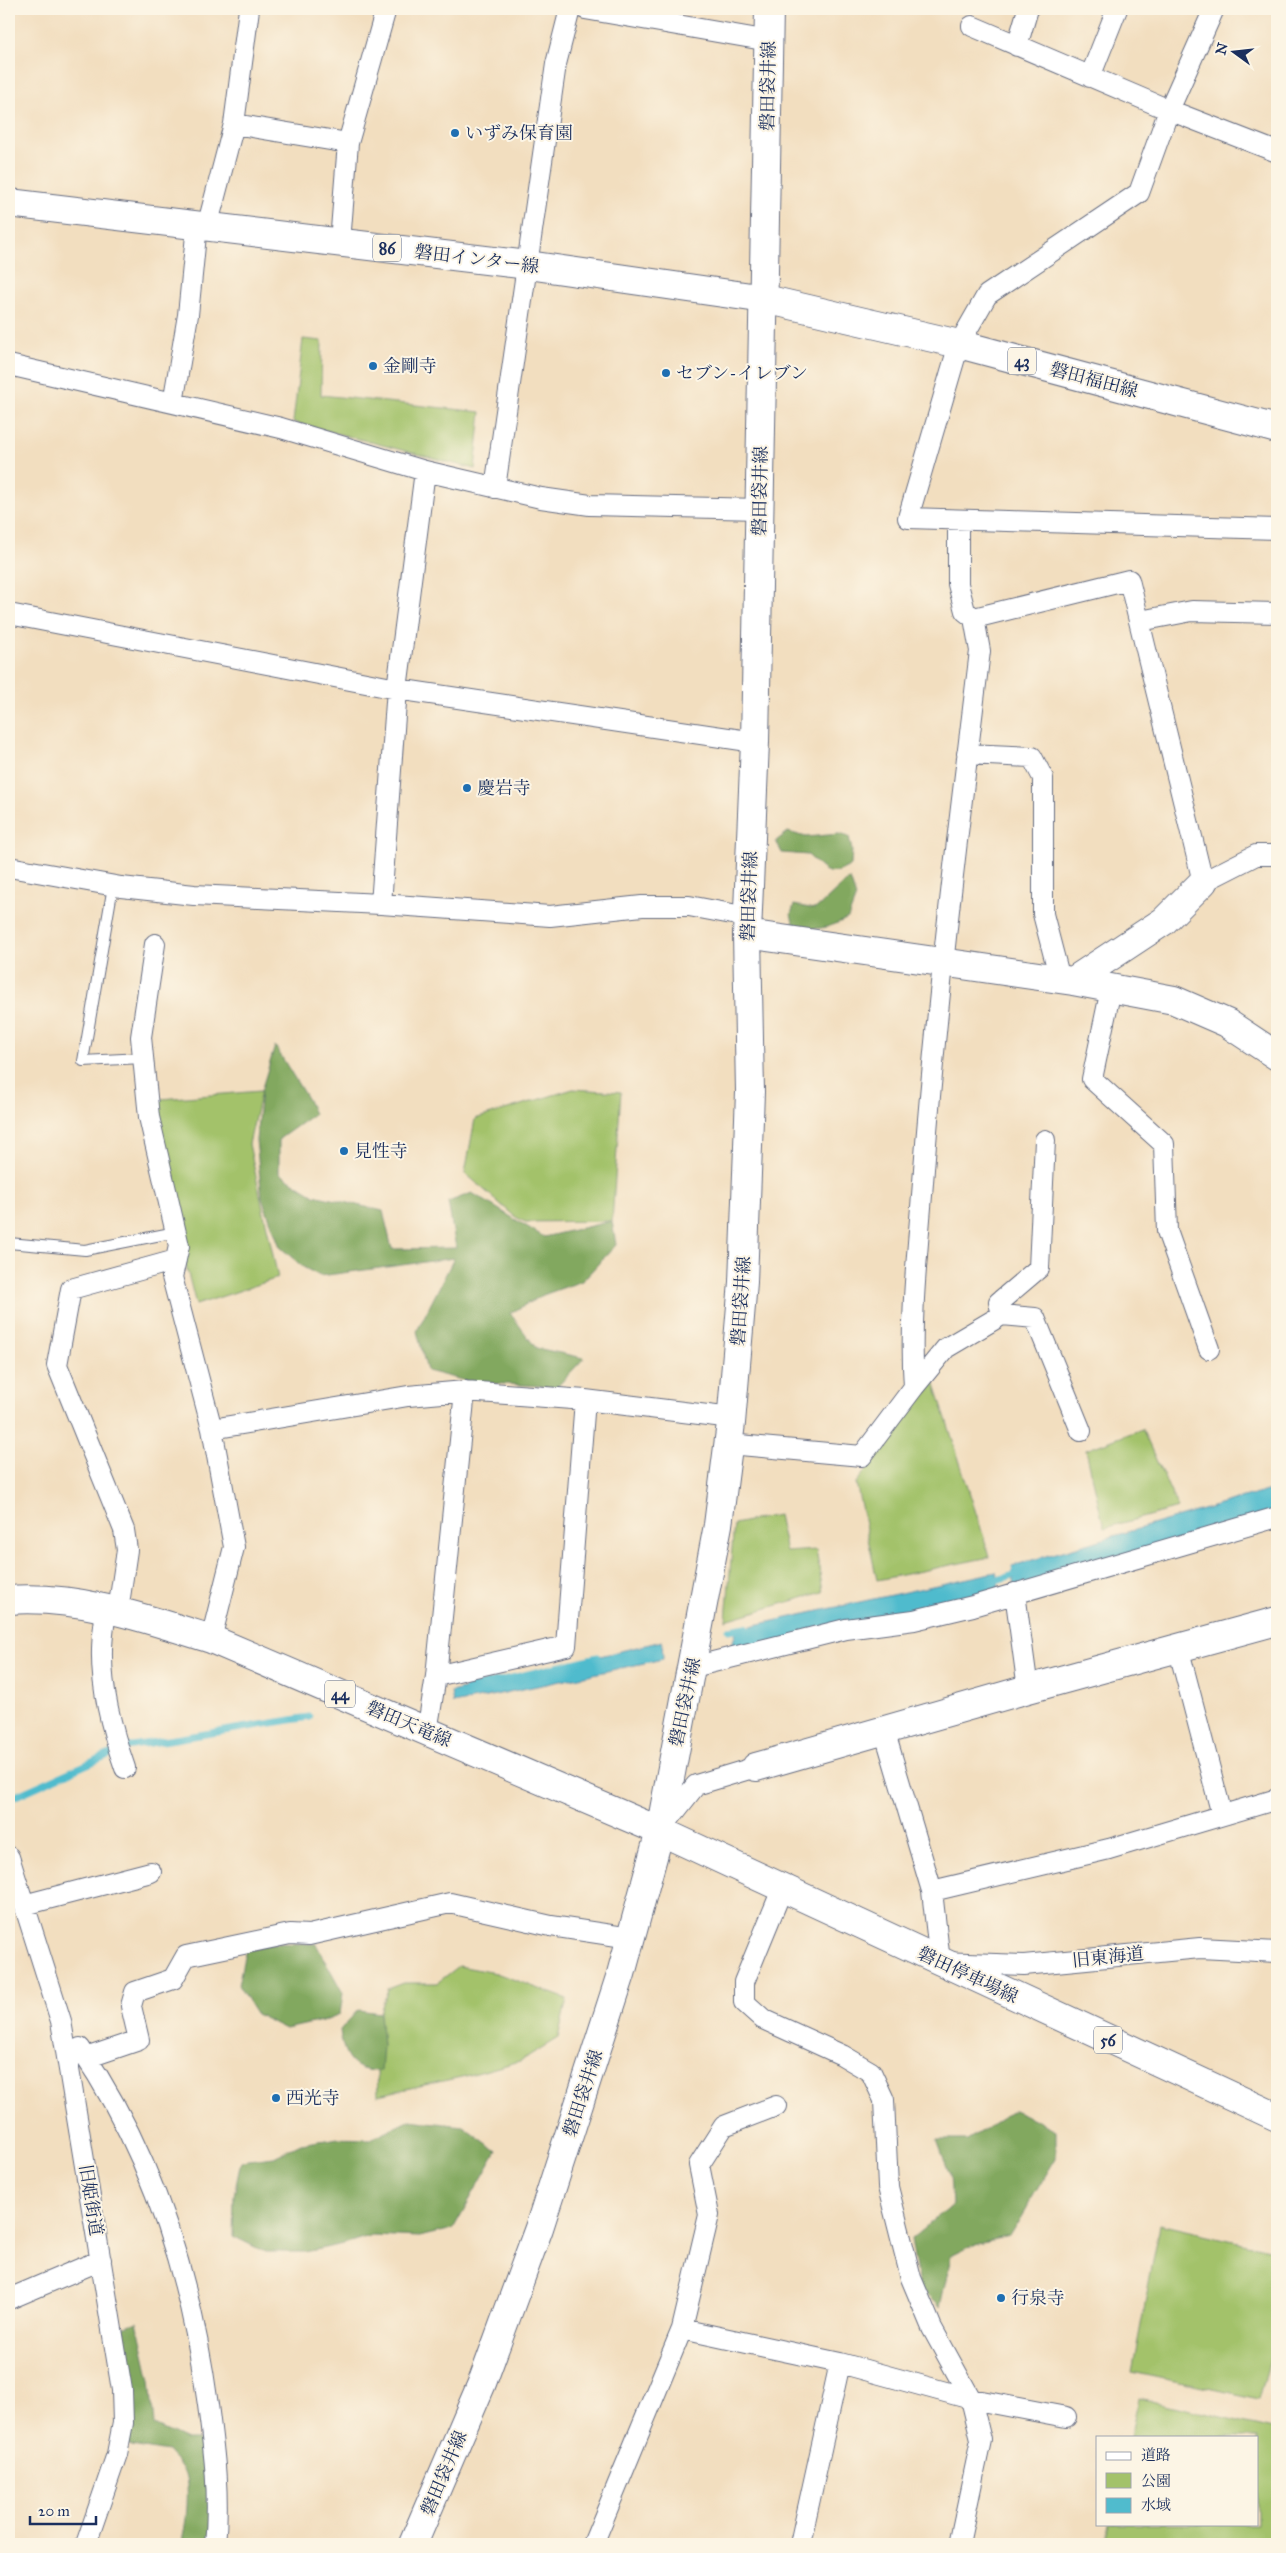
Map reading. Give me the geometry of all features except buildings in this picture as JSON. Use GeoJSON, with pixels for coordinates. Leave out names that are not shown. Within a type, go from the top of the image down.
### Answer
{"type":"FeatureCollection","features":[{"type":"Feature","properties":{"kind":"main road","name":"磐田袋井線"},"geometry":{"type":"LineString","coordinates":[[413,2544],[482,2383],[539,2228],[583,2096],[660,1831],[718,1525],[730,1431],[744,1282],[749,1112],[748,925],[755,742],[765,299],[769,9]]}},
{"type":"Feature","properties":{"kind":"main road","name":"磐田インター線"},"geometry":{"type":"LineString","coordinates":[[9,203],[528,265],[765,299]]}},
{"type":"Feature","properties":{"kind":"main road","name":"磐田福田線"},"geometry":{"type":"LineString","coordinates":[[765,299],[959,344],[1277,429]]}},
{"type":"Feature","properties":{"kind":"main road"},"geometry":{"type":"LineString","coordinates":[[1067,980],[1164,921],[1203,882]]}},
{"type":"Feature","properties":{"kind":"main road"},"geometry":{"type":"LineString","coordinates":[[748,925],[944,962],[1067,980],[1174,1000],[1227,1023],[1277,1056]]}},
{"type":"Feature","properties":{"kind":"main road","name":"磐田天竜線"},"geometry":{"type":"LineString","coordinates":[[9,1600],[53,1599],[112,1610],[211,1639],[660,1831]]}},
{"type":"Feature","properties":{"kind":"main road"},"geometry":{"type":"LineString","coordinates":[[756,1767],[1028,1688],[1277,1621]]}},
{"type":"Feature","properties":{"kind":"main road","name":"磐田停車場線"},"geometry":{"type":"LineString","coordinates":[[660,1831],[1277,2117]]}},
{"type":"Feature","properties":{"kind":"street"},"geometry":{"type":"LineString","coordinates":[[173,403],[202,226],[234,124],[249,9]]}},
{"type":"Feature","properties":{"kind":"street"},"geometry":{"type":"LineString","coordinates":[[340,242],[348,143],[386,9]]}},
{"type":"Feature","properties":{"kind":"street"},"geometry":{"type":"LineString","coordinates":[[495,488],[556,64],[570,9]]}},
{"type":"Feature","properties":{"kind":"street"},"geometry":{"type":"LineString","coordinates":[[585,9],[768,41]]}},
{"type":"Feature","properties":{"kind":"street"},"geometry":{"type":"LineString","coordinates":[[1017,46],[1028,9]]}},
{"type":"Feature","properties":{"kind":"street"},"geometry":{"type":"LineString","coordinates":[[1090,77],[1117,9]]}},
{"type":"Feature","properties":{"kind":"street"},"geometry":{"type":"LineString","coordinates":[[1214,9],[1169,110],[1139,193],[986,296],[959,344],[908,518],[1277,530]]}},
{"type":"Feature","properties":{"kind":"street"},"geometry":{"type":"LineString","coordinates":[[972,26],[1169,110],[1277,152]]}},
{"type":"Feature","properties":{"kind":"street"},"geometry":{"type":"LineString","coordinates":[[234,124],[348,143]]}},
{"type":"Feature","properties":{"kind":"street"},"geometry":{"type":"LineString","coordinates":[[9,365],[281,428],[425,471],[540,498],[590,505],[760,509]]}},
{"type":"Feature","properties":{"kind":"street"},"geometry":{"type":"LineString","coordinates":[[381,904],[397,689],[425,471]]}},
{"type":"Feature","properties":{"kind":"street"},"geometry":{"type":"LineString","coordinates":[[914,1387],[912,1345],[929,1100],[949,901],[980,651],[974,618],[964,611],[958,584],[958,520]]}},
{"type":"Feature","properties":{"kind":"street"},"geometry":{"type":"LineString","coordinates":[[974,618],[1129,580],[1203,882],[1256,855],[1277,855]]}},
{"type":"Feature","properties":{"kind":"street"},"geometry":{"type":"LineString","coordinates":[[1140,621],[1192,611],[1277,613]]}},
{"type":"Feature","properties":{"kind":"street"},"geometry":{"type":"LineString","coordinates":[[9,614],[397,689],[755,742]]}},
{"type":"Feature","properties":{"kind":"street"},"geometry":{"type":"LineString","coordinates":[[967,754],[1032,757],[1043,778],[1043,914],[1067,980]]}},
{"type":"Feature","properties":{"kind":"street"},"geometry":{"type":"LineString","coordinates":[[9,866],[112,886],[194,895],[381,904],[550,916],[642,906],[689,906],[748,925]]}},
{"type":"Feature","properties":{"kind":"street"},"geometry":{"type":"LineString","coordinates":[[155,944],[141,1037],[150,1117],[179,1246],[172,1276],[212,1429],[234,1548],[211,1639]]}},
{"type":"Feature","properties":{"kind":"street"},"geometry":{"type":"LineString","coordinates":[[1111,989],[1092,1079],[1164,1144],[1167,1231],[1209,1349]]}},
{"type":"Feature","properties":{"kind":"street"},"geometry":{"type":"LineString","coordinates":[[1002,1315],[999,1302],[1039,1268],[1045,1140]]}},
{"type":"Feature","properties":{"kind":"street"},"geometry":{"type":"LineString","coordinates":[[125,1768],[113,1734],[105,1686],[102,1652],[127,1550],[124,1530],[57,1365],[71,1289],[176,1260]]}},
{"type":"Feature","properties":{"kind":"street"},"geometry":{"type":"LineString","coordinates":[[212,1429],[408,1396],[465,1391],[585,1400],[730,1431],[862,1456],[946,1348],[1002,1315],[1035,1318],[1081,1431]]}},
{"type":"Feature","properties":{"kind":"street"},"geometry":{"type":"LineString","coordinates":[[427,1732],[436,1676],[465,1391]]}},
{"type":"Feature","properties":{"kind":"street"},"geometry":{"type":"LineString","coordinates":[[436,1676],[566,1646],[585,1400]]}},
{"type":"Feature","properties":{"kind":"street"},"geometry":{"type":"LineString","coordinates":[[692,1667],[846,1629],[914,1620],[1015,1594],[1277,1517]]}},
{"type":"Feature","properties":{"kind":"street"},"geometry":{"type":"LineString","coordinates":[[1015,1594],[1028,1688]]}},
{"type":"Feature","properties":{"kind":"street"},"geometry":{"type":"LineString","coordinates":[[1178,1647],[1222,1816]]}},
{"type":"Feature","properties":{"kind":"street"},"geometry":{"type":"LineString","coordinates":[[884,1730],[932,1891],[940,1962]]}},
{"type":"Feature","properties":{"kind":"street"},"geometry":{"type":"LineString","coordinates":[[660,1831],[696,1784],[756,1767]]}},
{"type":"Feature","properties":{"kind":"street"},"geometry":{"type":"LineString","coordinates":[[932,1891],[1109,1849],[1277,1799]]}},
{"type":"Feature","properties":{"kind":"street","name":"旧姫街道"},"geometry":{"type":"LineString","coordinates":[[9,1857],[61,2020],[122,2390],[123,2424],[117,2454],[86,2544]]}},
{"type":"Feature","properties":{"kind":"street"},"geometry":{"type":"LineString","coordinates":[[24,1905],[151,1872]]}},
{"type":"Feature","properties":{"kind":"street"},"geometry":{"type":"LineString","coordinates":[[783,1887],[744,1982],[744,2002],[763,2019],[842,2055],[871,2072],[884,2100],[888,2187],[911,2278],[932,2328],[971,2399],[981,2440],[959,2544]]}},
{"type":"Feature","properties":{"kind":"street"},"geometry":{"type":"LineString","coordinates":[[86,2058],[139,2040],[131,2006],[136,1992],[173,1979],[186,1956],[290,1934],[309,1935],[450,1903],[552,1926],[630,1938]]}},
{"type":"Feature","properties":{"kind":"street","name":"旧東海道"},"geometry":{"type":"LineString","coordinates":[[940,1962],[1024,1965],[1200,1948],[1277,1952]]}},
{"type":"Feature","properties":{"kind":"street"},"geometry":{"type":"LineString","coordinates":[[61,2020],[103,2083],[150,2180],[179,2259],[201,2357],[216,2466],[215,2544]]}},
{"type":"Feature","properties":{"kind":"street"},"geometry":{"type":"LineString","coordinates":[[593,2544],[682,2329],[708,2215],[699,2166],[724,2126],[776,2106]]}},
{"type":"Feature","properties":{"kind":"street"},"geometry":{"type":"LineString","coordinates":[[9,2299],[101,2260]]}},
{"type":"Feature","properties":{"kind":"street"},"geometry":{"type":"LineString","coordinates":[[682,2329],[840,2363],[971,2399],[1066,2417]]}},
{"type":"Feature","properties":{"kind":"street"},"geometry":{"type":"LineString","coordinates":[[800,2544],[840,2363]]}},
{"type":"Feature","properties":{"kind":"lane"},"geometry":{"type":"LineString","coordinates":[[112,886],[84,1061],[143,1058]]}},
{"type":"Feature","properties":{"kind":"lane"},"geometry":{"type":"LineString","coordinates":[[9,1242],[85,1250],[176,1232]]}},
{"type":"Feature","properties":{"kind":"green space"},"geometry":{"type":"Polygon","coordinates":[[[303,339],[322,341],[321,395],[481,412],[475,469],[293,422],[303,339]]]}},
{"type":"Feature","properties":{"kind":"green space"},"geometry":{"type":"Polygon","coordinates":[[[788,832],[806,837],[839,834],[849,837],[852,850],[851,865],[837,872],[828,872],[808,855],[782,853],[776,841],[788,832]]]}},
{"type":"Feature","properties":{"kind":"green space"},"geometry":{"type":"Polygon","coordinates":[[[850,879],[856,897],[848,918],[822,928],[794,925],[791,914],[794,905],[815,909],[850,879]]]}},
{"type":"Feature","properties":{"kind":"green space"},"geometry":{"type":"Polygon","coordinates":[[[275,1046],[308,1100],[314,1114],[279,1139],[279,1173],[314,1195],[383,1211],[392,1249],[456,1248],[448,1202],[472,1193],[544,1237],[612,1221],[616,1245],[582,1281],[543,1295],[510,1313],[536,1348],[584,1358],[557,1387],[470,1382],[427,1371],[417,1331],[454,1258],[320,1276],[303,1267],[280,1247],[262,1198],[256,1140],[261,1091],[275,1046]]]}},
{"type":"Feature","properties":{"kind":"green space"},"geometry":{"type":"Polygon","coordinates":[[[573,1089],[621,1092],[612,1221],[525,1222],[514,1216],[465,1173],[475,1119],[573,1089]]]}},
{"type":"Feature","properties":{"kind":"green space"},"geometry":{"type":"Polygon","coordinates":[[[261,1091],[249,1144],[278,1278],[196,1305],[164,1179],[148,1100],[261,1091]]]}},
{"type":"Feature","properties":{"kind":"green space"},"geometry":{"type":"Polygon","coordinates":[[[934,1381],[990,1557],[877,1580],[856,1483],[934,1381]]]}},
{"type":"Feature","properties":{"kind":"green space"},"geometry":{"type":"Polygon","coordinates":[[[1142,1429],[1178,1508],[1104,1528],[1086,1450],[1142,1429]]]}},
{"type":"Feature","properties":{"kind":"green space"},"geometry":{"type":"Polygon","coordinates":[[[778,1515],[786,1552],[816,1550],[823,1592],[726,1620],[734,1524],[778,1515]]]}},
{"type":"Feature","properties":{"kind":"green space"},"geometry":{"type":"Polygon","coordinates":[[[247,1943],[316,1944],[343,1993],[340,2014],[322,2021],[286,2029],[256,2014],[238,1985],[247,1943]]]}},
{"type":"Feature","properties":{"kind":"green space"},"geometry":{"type":"Polygon","coordinates":[[[459,1966],[496,1973],[567,1999],[558,2038],[520,2061],[466,2076],[378,2095],[375,2027],[388,1989],[404,1983],[437,1983],[459,1966]]]}},
{"type":"Feature","properties":{"kind":"green space"},"geometry":{"type":"Polygon","coordinates":[[[358,2010],[380,2013],[383,2045],[381,2071],[371,2071],[356,2066],[344,2048],[340,2030],[358,2010]]]}},
{"type":"Feature","properties":{"kind":"green space"},"geometry":{"type":"Polygon","coordinates":[[[1015,2110],[1056,2130],[1056,2158],[1009,2236],[978,2243],[951,2256],[940,2307],[919,2286],[911,2239],[952,2205],[950,2175],[937,2140],[967,2140],[1015,2110]]]}},
{"type":"Feature","properties":{"kind":"green space"},"geometry":{"type":"Polygon","coordinates":[[[410,2120],[463,2126],[497,2151],[453,2229],[419,2237],[372,2235],[344,2244],[305,2252],[265,2252],[233,2236],[234,2195],[241,2161],[274,2157],[301,2144],[338,2138],[370,2139],[410,2120]]]}},
{"type":"Feature","properties":{"kind":"green space"},"geometry":{"type":"Polygon","coordinates":[[[1160,2224],[1277,2251],[1277,2335],[1259,2399],[1132,2372],[1160,2224]]]}},
{"type":"Feature","properties":{"kind":"green space"},"geometry":{"type":"Polygon","coordinates":[[[137,2322],[150,2380],[154,2425],[186,2440],[199,2440],[216,2483],[214,2544],[181,2544],[187,2509],[186,2480],[182,2468],[168,2452],[119,2444],[121,2328],[137,2322]]]}},
{"type":"Feature","properties":{"kind":"green space"},"geometry":{"type":"Polygon","coordinates":[[[1139,2398],[1277,2430],[1277,2544],[1105,2544],[1110,2526],[1258,2526],[1258,2436],[1130,2436],[1139,2398]]]}},
{"type":"Feature","properties":{"kind":"water"},"geometry":{"type":"Polygon","coordinates":[[[1277,1488],[1277,1512],[1015,1587],[1012,1566],[1277,1488]]]}},
{"type":"Feature","properties":{"kind":"water"},"geometry":{"type":"Polygon","coordinates":[[[996,1572],[1001,1598],[730,1651],[737,1629],[996,1572]]]}},
{"type":"Feature","properties":{"kind":"water"},"geometry":{"type":"Polygon","coordinates":[[[662,1641],[663,1659],[453,1704],[451,1692],[662,1641]]]}},
{"type":"Feature","properties":{"kind":"waterway"},"geometry":{"type":"LineString","coordinates":[[990,1582],[1021,1573]]}},
{"type":"Feature","properties":{"kind":"waterway"},"geometry":{"type":"LineString","coordinates":[[729,1630],[746,1627]]}},
{"type":"Feature","properties":{"kind":"waterway"},"geometry":{"type":"LineString","coordinates":[[467,1689],[598,1657]]}},
{"type":"Feature","properties":{"kind":"waterway"},"geometry":{"type":"LineString","coordinates":[[9,1799],[126,1747],[309,1717]]}},
{"type":"Feature","properties":{"kind":"place","name":"いずみ保育園"},"geometry":{"type":"Point","coordinates":[455,133]}},
{"type":"Feature","properties":{"kind":"place","name":"金剛寺"},"geometry":{"type":"Point","coordinates":[373,366]}},
{"type":"Feature","properties":{"kind":"place","name":"セブン-イレブン"},"geometry":{"type":"Point","coordinates":[666,373]}},
{"type":"Feature","properties":{"kind":"place","name":"慶岩寺"},"geometry":{"type":"Point","coordinates":[467,788]}},
{"type":"Feature","properties":{"kind":"place","name":"見性寺"},"geometry":{"type":"Point","coordinates":[344,1151]}},
{"type":"Feature","properties":{"kind":"place","name":"西光寺"},"geometry":{"type":"Point","coordinates":[276,2098]}},
{"type":"Feature","properties":{"kind":"place","name":"行泉寺"},"geometry":{"type":"Point","coordinates":[1001,2298]}}]}
